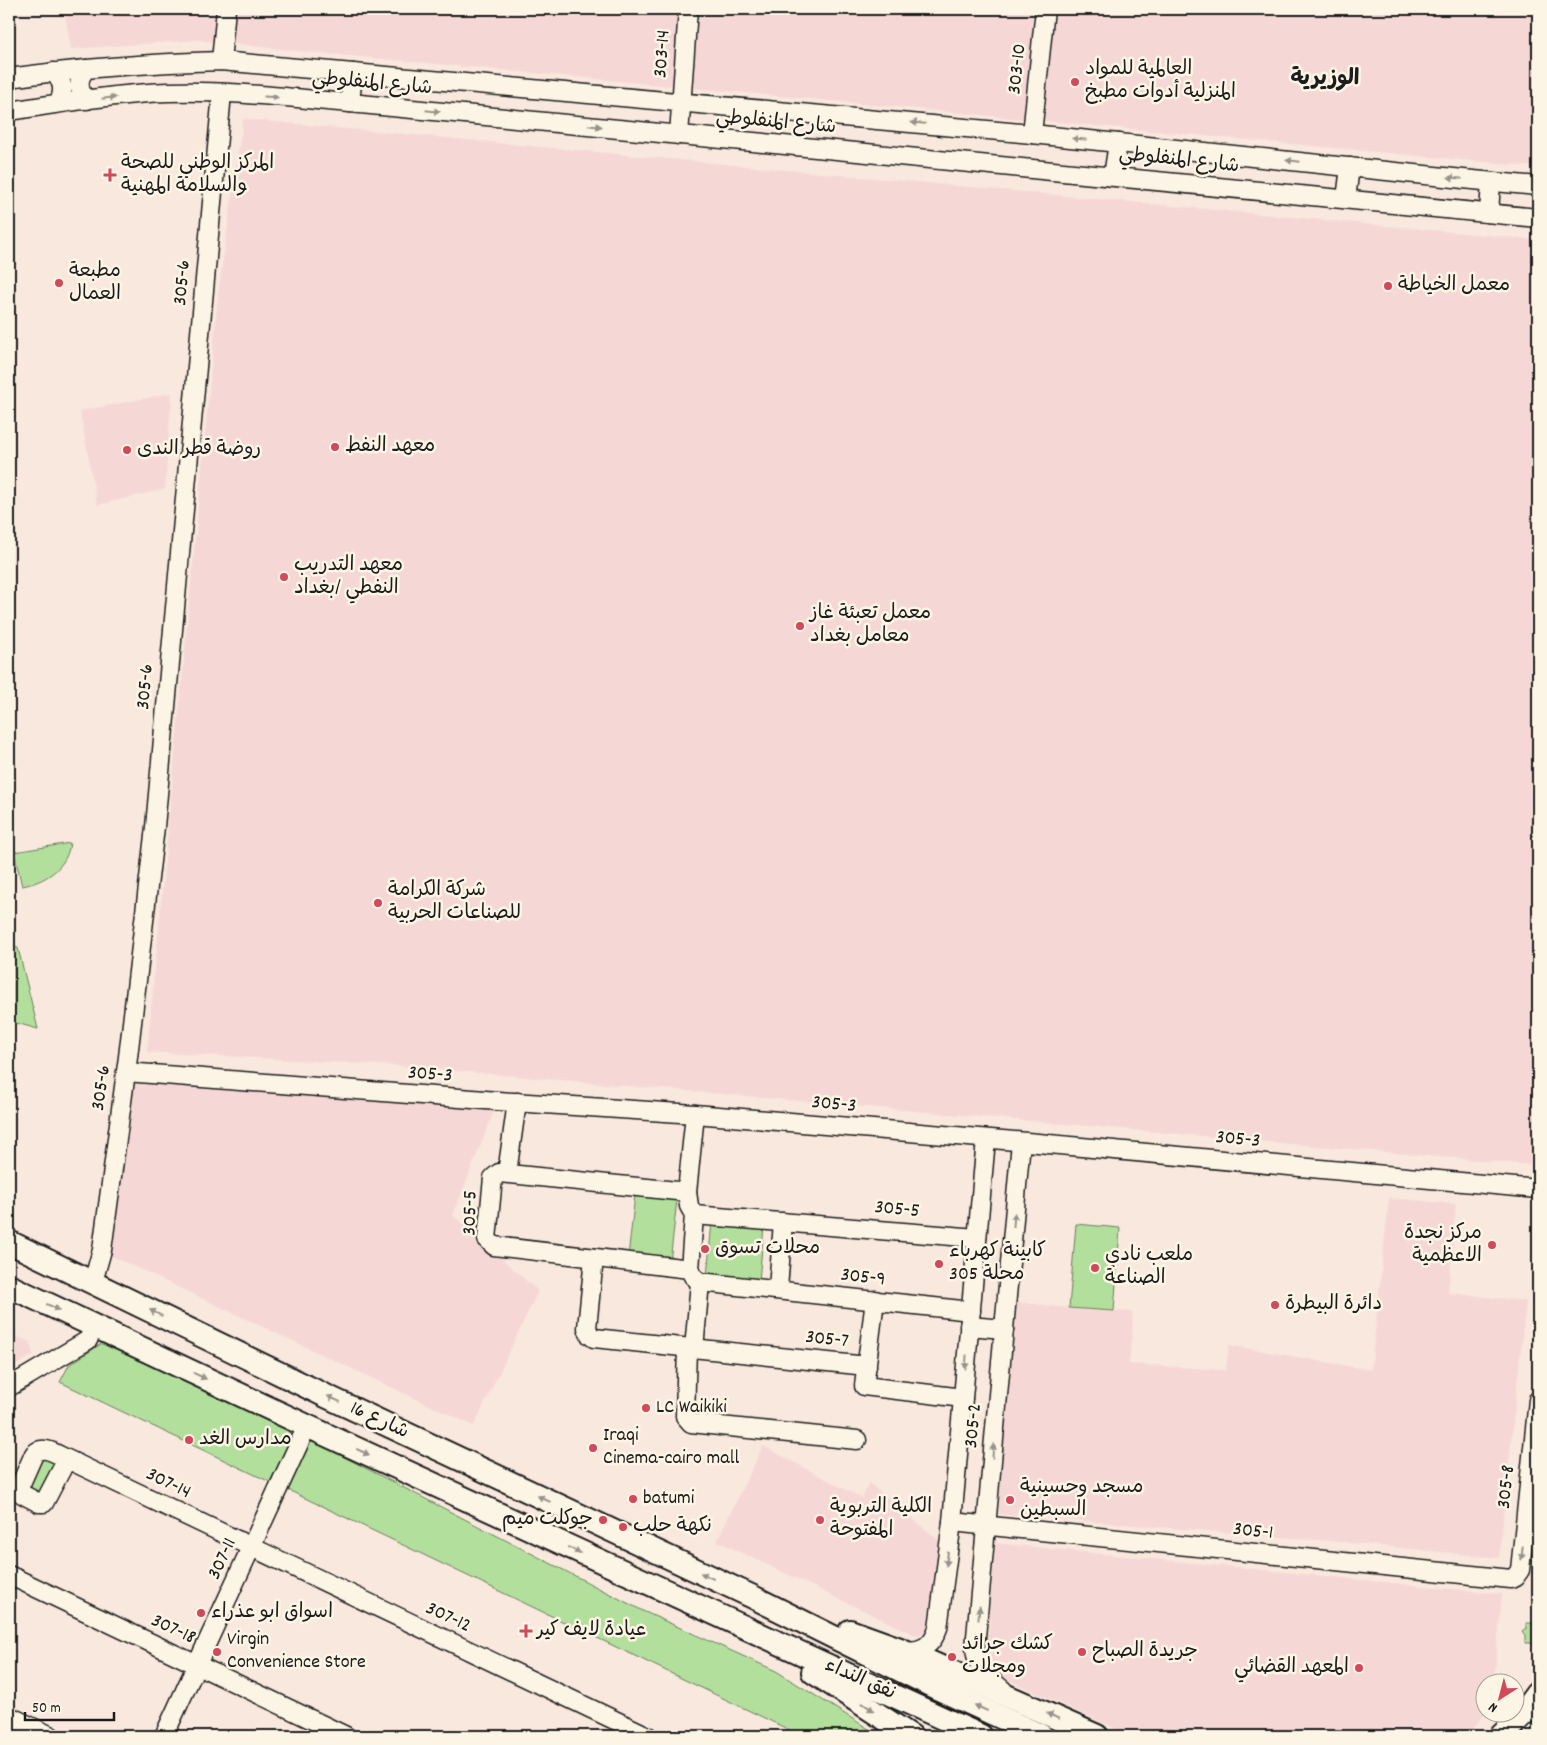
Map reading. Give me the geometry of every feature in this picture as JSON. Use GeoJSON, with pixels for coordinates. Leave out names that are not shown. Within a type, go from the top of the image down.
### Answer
{"type":"FeatureCollection","features":[{"type":"Feature","properties":{"kind":"main road","name":"شارع 16"},"geometry":{"type":"LineString","coordinates":[[9,1242],[751,1596]]}},
{"type":"Feature","properties":{"kind":"main road","name":"شارع 16"},"geometry":{"type":"LineString","coordinates":[[9,1286],[738,1625]]}},
{"type":"Feature","properties":{"kind":"main road"},"geometry":{"type":"LineString","coordinates":[[170,1362],[186,1328]]}},
{"type":"Feature","properties":{"kind":"main road"},"geometry":{"type":"LineString","coordinates":[[751,1596],[900,1649],[1097,1736]]}},
{"type":"Feature","properties":{"kind":"main road"},"geometry":{"type":"LineString","coordinates":[[751,1596],[930,1685],[1042,1736]]}},
{"type":"Feature","properties":{"kind":"main road"},"geometry":{"type":"LineString","coordinates":[[738,1625],[844,1691],[911,1736]]}},
{"type":"Feature","properties":{"kind":"main road","name":"نفق النداء"},"geometry":{"type":"LineString","coordinates":[[738,1625],[982,1736]]}},
{"type":"Feature","properties":{"kind":"main road"},"geometry":{"type":"LineString","coordinates":[[1500,1736],[1536,1709]]}},
{"type":"Feature","properties":{"kind":"main road"},"geometry":{"type":"LineString","coordinates":[[1535,1736],[1536,1709]]}},
{"type":"Feature","properties":{"kind":"street"},"geometry":{"type":"LineString","coordinates":[[222,61],[226,9]]}},
{"type":"Feature","properties":{"kind":"street","name":"303-14"},"geometry":{"type":"LineString","coordinates":[[679,135],[688,9]]}},
{"type":"Feature","properties":{"kind":"street","name":"303-10"},"geometry":{"type":"LineString","coordinates":[[1032,134],[1045,9]]}},
{"type":"Feature","properties":{"kind":"street","name":"شارع المنفلوطي"},"geometry":{"type":"LineString","coordinates":[[9,78],[86,68],[151,63],[222,61],[1032,134],[1538,186]]}},
{"type":"Feature","properties":{"kind":"street"},"geometry":{"type":"LineString","coordinates":[[86,68],[82,73],[79,84],[83,96],[87,100]]}},
{"type":"Feature","properties":{"kind":"street"},"geometry":{"type":"LineString","coordinates":[[53,72],[58,76],[63,92],[58,103]]}},
{"type":"Feature","properties":{"kind":"street"},"geometry":{"type":"LineString","coordinates":[[350,103],[353,73]]}},
{"type":"Feature","properties":{"kind":"street","name":"شارع المنفلوطي"},"geometry":{"type":"LineString","coordinates":[[9,111],[58,103],[167,92],[222,93],[350,103],[1538,218]]}},
{"type":"Feature","properties":{"kind":"street","name":"305-6"},"geometry":{"type":"LineString","coordinates":[[93,1282],[102,1250],[126,1072],[155,827],[222,93]]}},
{"type":"Feature","properties":{"kind":"street"},"geometry":{"type":"LineString","coordinates":[[1113,176],[1118,143]]}},
{"type":"Feature","properties":{"kind":"street"},"geometry":{"type":"LineString","coordinates":[[1346,199],[1350,168]]}},
{"type":"Feature","properties":{"kind":"street"},"geometry":{"type":"LineString","coordinates":[[1489,213],[1491,182]]}},
{"type":"Feature","properties":{"kind":"street","name":"305-3"},"geometry":{"type":"LineString","coordinates":[[126,1072],[695,1114],[1538,1189]]}},
{"type":"Feature","properties":{"kind":"street"},"geometry":{"type":"LineString","coordinates":[[506,1173],[516,1102]]}},
{"type":"Feature","properties":{"kind":"street"},"geometry":{"type":"LineString","coordinates":[[695,1114],[686,1192],[689,1206],[694,1215],[694,1276],[691,1348],[685,1416],[691,1423],[856,1440]]}},
{"type":"Feature","properties":{"kind":"street","name":"305-2"},"geometry":{"type":"LineString","coordinates":[[900,1649],[912,1651],[924,1648],[932,1642],[938,1628],[952,1522],[986,1139]]}},
{"type":"Feature","properties":{"kind":"street","name":"305-2"},"geometry":{"type":"LineString","coordinates":[[1013,1699],[986,1676],[978,1664],[975,1648],[1021,1142]]}},
{"type":"Feature","properties":{"kind":"street","name":"305-5"},"geometry":{"type":"LineString","coordinates":[[686,1192],[499,1173],[493,1178],[487,1239],[494,1246],[594,1258],[694,1276]]}},
{"type":"Feature","properties":{"kind":"street","name":"305-5"},"geometry":{"type":"LineString","coordinates":[[694,1215],[977,1238]]}},
{"type":"Feature","properties":{"kind":"street"},"geometry":{"type":"LineString","coordinates":[[778,1289],[783,1222]]}},
{"type":"Feature","properties":{"kind":"street","name":"305-7"},"geometry":{"type":"LineString","coordinates":[[594,1258],[587,1328],[590,1335],[596,1338],[867,1366],[864,1386],[963,1398]]}},
{"type":"Feature","properties":{"kind":"street","name":"305-9"},"geometry":{"type":"LineString","coordinates":[[694,1276],[778,1289],[875,1300],[970,1318],[1004,1329]]}},
{"type":"Feature","properties":{"kind":"street"},"geometry":{"type":"LineString","coordinates":[[867,1366],[875,1300]]}},
{"type":"Feature","properties":{"kind":"street"},"geometry":{"type":"LineString","coordinates":[[9,1387],[88,1340],[94,1326]]}},
{"type":"Feature","properties":{"kind":"street","name":"305-8"},"geometry":{"type":"LineString","coordinates":[[1515,1577],[1520,1570],[1538,1400]]}},
{"type":"Feature","properties":{"kind":"street","name":"307-11"},"geometry":{"type":"LineString","coordinates":[[164,1736],[307,1426]]}},
{"type":"Feature","properties":{"kind":"street","name":"307-14"},"geometry":{"type":"LineString","coordinates":[[66,1459],[251,1547]]}},
{"type":"Feature","properties":{"kind":"street","name":"305-1"},"geometry":{"type":"LineString","coordinates":[[952,1522],[1476,1576],[1511,1579],[1515,1577]]}},
{"type":"Feature","properties":{"kind":"street","name":"307-12"},"geometry":{"type":"LineString","coordinates":[[251,1547],[624,1731],[648,1736]]}},
{"type":"Feature","properties":{"kind":"street","name":"307-18"},"geometry":{"type":"LineString","coordinates":[[9,1575],[346,1736]]}},
{"type":"Feature","properties":{"kind":"street"},"geometry":{"type":"LineString","coordinates":[[13,1724],[51,1736]]}},
{"type":"Feature","properties":{"kind":"shaded area"},"geometry":{"type":"Polygon","coordinates":[[[64,9],[1538,9],[1538,167],[297,51],[198,40],[71,49],[64,9]]]}},
{"type":"Feature","properties":{"kind":"shaded area"},"geometry":{"type":"Polygon","coordinates":[[[243,119],[1538,240],[1538,1116],[1532,1165],[400,1066],[147,1052],[218,296],[243,119]]]}},
{"type":"Feature","properties":{"kind":"shaded area","name":"روضة قطر الندى"},"geometry":{"type":"Polygon","coordinates":[[[172,393],[165,489],[97,505],[80,411],[172,393]]]}},
{"type":"Feature","properties":{"kind":"shaded area"},"geometry":{"type":"Polygon","coordinates":[[[126,1072],[498,1101],[453,1215],[538,1291],[474,1426],[103,1252],[126,1072]]]}},
{"type":"Feature","properties":{"kind":"shaded area"},"geometry":{"type":"Polygon","coordinates":[[[1389,1198],[1456,1204],[1448,1293],[1526,1301],[1499,1558],[1353,1543],[998,1514],[1015,1302],[1132,1312],[1133,1325],[1129,1364],[1226,1370],[1229,1345],[1371,1370],[1389,1198]]]}},
{"type":"Feature","properties":{"kind":"shaded area"},"geometry":{"type":"Polygon","coordinates":[[[9,1333],[30,1342],[33,1355],[9,1369],[9,1333]]]}},
{"type":"Feature","properties":{"kind":"shaded area","name":"الكلية التربوية المفتوحة"},"geometry":{"type":"Polygon","coordinates":[[[763,1446],[862,1498],[869,1483],[942,1543],[931,1621],[926,1632],[918,1635],[913,1634],[717,1541],[763,1446]]]}},
{"type":"Feature","properties":{"kind":"shaded area"},"geometry":{"type":"Polygon","coordinates":[[[995,1543],[1502,1594],[1495,1672],[1474,1672],[1474,1722],[1478,1722],[1468,1736],[1132,1736],[993,1673],[986,1661],[995,1543]]]}},
{"type":"Feature","properties":{"kind":"green space"},"geometry":{"type":"Polygon","coordinates":[[[70,843],[68,852],[60,867],[39,881],[22,886],[14,852],[70,843]]]}},
{"type":"Feature","properties":{"kind":"green space"},"geometry":{"type":"Polygon","coordinates":[[[9,946],[18,948],[38,1029],[9,1021],[9,946]]]}},
{"type":"Feature","properties":{"kind":"green space"},"geometry":{"type":"Polygon","coordinates":[[[635,1195],[677,1200],[670,1262],[628,1257],[635,1195]]]}},
{"type":"Feature","properties":{"kind":"green space"},"geometry":{"type":"Polygon","coordinates":[[[712,1221],[764,1226],[759,1281],[707,1277],[712,1221]]]}},
{"type":"Feature","properties":{"kind":"green space","name":"ملعب نادي الصناعة"},"geometry":{"type":"Polygon","coordinates":[[[1076,1224],[1120,1228],[1114,1311],[1069,1308],[1076,1224]]]}},
{"type":"Feature","properties":{"kind":"green space"},"geometry":{"type":"Polygon","coordinates":[[[104,1342],[289,1429],[292,1437],[270,1482],[60,1382],[69,1365],[104,1342]]]}},
{"type":"Feature","properties":{"kind":"green space"},"geometry":{"type":"Polygon","coordinates":[[[313,1441],[645,1612],[776,1671],[880,1736],[802,1736],[286,1489],[307,1444],[313,1441]]]}},
{"type":"Feature","properties":{"kind":"green space"},"geometry":{"type":"Polygon","coordinates":[[[45,1458],[57,1465],[41,1498],[25,1485],[40,1459],[45,1458]]]}},
{"type":"Feature","properties":{"kind":"green space"},"geometry":{"type":"Polygon","coordinates":[[[1537,1619],[1538,1645],[1535,1647],[1531,1643],[1525,1643],[1525,1636],[1522,1632],[1526,1629],[1526,1623],[1533,1623],[1537,1619]]]}},
{"type":"Feature","properties":{"kind":"place","name":"العالمية للمواد المنزلية أدوات مطبخ"},"geometry":{"type":"Point","coordinates":[1075,82]}},
{"type":"Feature","properties":{"kind":"place","name":"المركز الوطني للصحة والسلامة المهنية"},"geometry":{"type":"Point","coordinates":[110,175]}},
{"type":"Feature","properties":{"kind":"place","name":"مطبعة العمال"},"geometry":{"type":"Point","coordinates":[59,283]}},
{"type":"Feature","properties":{"kind":"place","name":"معمل الخياطة"},"geometry":{"type":"Point","coordinates":[1388,286]}},
{"type":"Feature","properties":{"kind":"place","name":"معهد النفط"},"geometry":{"type":"Point","coordinates":[335,447]}},
{"type":"Feature","properties":{"kind":"place","name":"روضة قطر الندى"},"geometry":{"type":"Point","coordinates":[127,450]}},
{"type":"Feature","properties":{"kind":"place","name":"معهد التدريب النفطي /بغداد"},"geometry":{"type":"Point","coordinates":[284,577]}},
{"type":"Feature","properties":{"kind":"place","name":"معمل تعبئة غاز معامل بغداد"},"geometry":{"type":"Point","coordinates":[800,626]}},
{"type":"Feature","properties":{"kind":"place","name":"شركة الكرامة للصناعات الحربية"},"geometry":{"type":"Point","coordinates":[378,903]}},
{"type":"Feature","properties":{"kind":"place","name":"مركز نجدة الاعظمية"},"geometry":{"type":"Point","coordinates":[1492,1245]}},
{"type":"Feature","properties":{"kind":"place","name":"محلات تسوق"},"geometry":{"type":"Point","coordinates":[705,1249]}},
{"type":"Feature","properties":{"kind":"place","name":"كابينة كهرباء محلة 305"},"geometry":{"type":"Point","coordinates":[939,1264]}},
{"type":"Feature","properties":{"kind":"place","name":"ملعب نادي الصناعة"},"geometry":{"type":"Point","coordinates":[1095,1268]}},
{"type":"Feature","properties":{"kind":"place","name":"دائرة البيطرة"},"geometry":{"type":"Point","coordinates":[1275,1305]}},
{"type":"Feature","properties":{"kind":"place","name":"LC Waikiki"},"geometry":{"type":"Point","coordinates":[646,1408]}},
{"type":"Feature","properties":{"kind":"place","name":"مدارس الغد"},"geometry":{"type":"Point","coordinates":[189,1440]}},
{"type":"Feature","properties":{"kind":"place","name":"Iraqi Cinema-cairo mall"},"geometry":{"type":"Point","coordinates":[593,1448]}},
{"type":"Feature","properties":{"kind":"place","name":"batumi"},"geometry":{"type":"Point","coordinates":[633,1499]}},
{"type":"Feature","properties":{"kind":"place","name":"مسجد وحسينية السبطين"},"geometry":{"type":"Point","coordinates":[1010,1500]}},
{"type":"Feature","properties":{"kind":"place","name":"جوكلت ميم"},"geometry":{"type":"Point","coordinates":[603,1520]}},
{"type":"Feature","properties":{"kind":"place","name":"الكلية التربوية المفتوحة"},"geometry":{"type":"Point","coordinates":[820,1520]}},
{"type":"Feature","properties":{"kind":"place","name":"نكهة حلب"},"geometry":{"type":"Point","coordinates":[623,1527]}},
{"type":"Feature","properties":{"kind":"place","name":"اسواق ابو عذراء"},"geometry":{"type":"Point","coordinates":[201,1613]}},
{"type":"Feature","properties":{"kind":"place","name":"عيادة لايف كير"},"geometry":{"type":"Point","coordinates":[526,1631]}},
{"type":"Feature","properties":{"kind":"place","name":"Virgin Convenience Store"},"geometry":{"type":"Point","coordinates":[217,1652]}},
{"type":"Feature","properties":{"kind":"place","name":"جريدة الصباح"},"geometry":{"type":"Point","coordinates":[1082,1652]}},
{"type":"Feature","properties":{"kind":"place","name":"كشك جرائد ومجلات"},"geometry":{"type":"Point","coordinates":[952,1657]}},
{"type":"Feature","properties":{"kind":"place","name":"المعهد القضائي"},"geometry":{"type":"Point","coordinates":[1359,1668]}},
{"type":"Feature","properties":{"kind":"district","name":"الوزيرية"},"geometry":{"type":"Point","coordinates":[1325,79]}}]}
